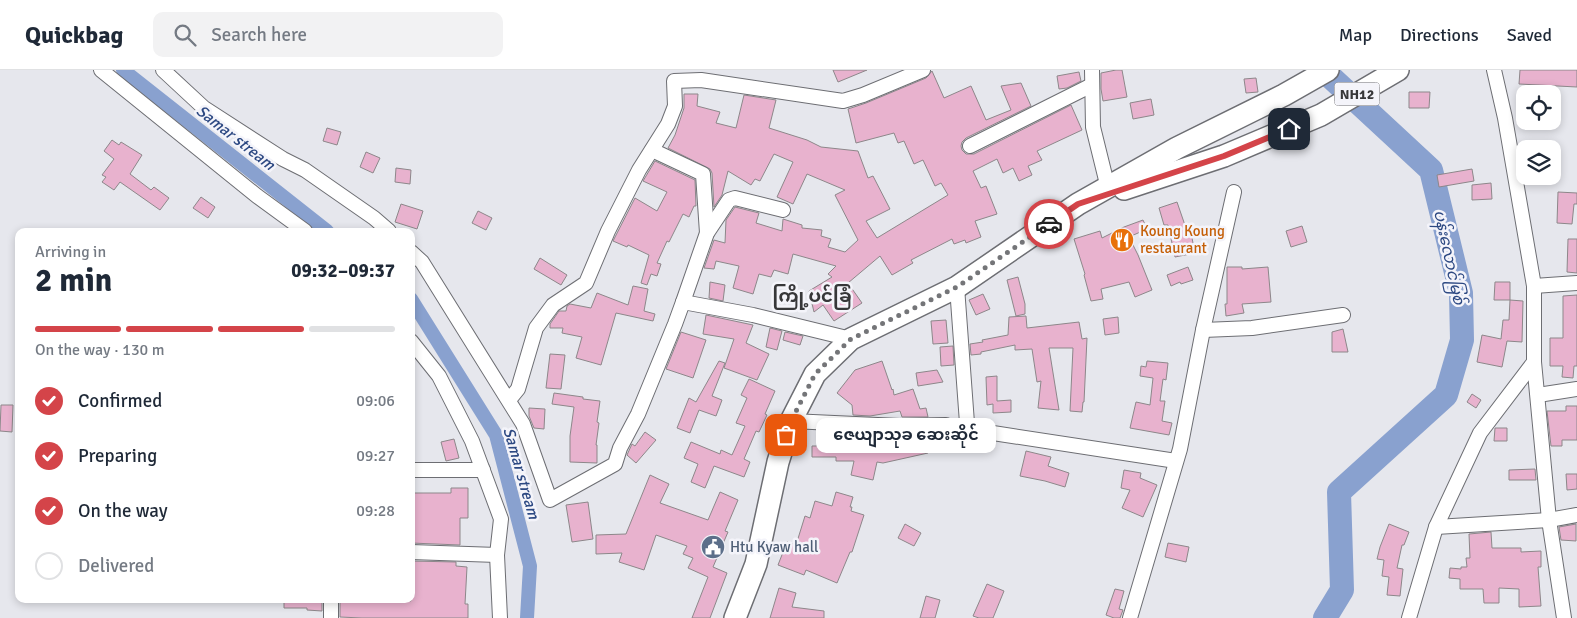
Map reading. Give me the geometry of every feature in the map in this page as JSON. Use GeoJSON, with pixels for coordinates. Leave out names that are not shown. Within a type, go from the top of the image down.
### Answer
{"type":"FeatureCollection","features":[{"type":"Feature","properties":{"kind":"highway","name":"NH12"},"geometry":{"type":"LineString","coordinates":[[735,618],[756,564],[778,462],[791,421],[815,374],[851,339],[957,287],[1078,204],[1177,148],[1284,95],[1328,70]]}},
{"type":"Feature","properties":{"kind":"highway","name":"NH12"},"geometry":{"type":"LineString","coordinates":[[1078,204],[1224,156],[1321,115],[1396,71]]}},
{"type":"Feature","properties":{"kind":"street"},"geometry":{"type":"LineString","coordinates":[[101,70],[250,190],[301,228]]}},
{"type":"Feature","properties":{"kind":"street"},"geometry":{"type":"LineString","coordinates":[[163,70],[204,108],[283,159],[305,170],[386,228]]}},
{"type":"Feature","properties":{"kind":"street"},"geometry":{"type":"LineString","coordinates":[[509,400],[518,388],[536,328],[553,304],[586,283],[608,231],[668,124],[675,106],[674,81],[701,80],[842,101],[863,96],[923,70]]}},
{"type":"Feature","properties":{"kind":"street"},"geometry":{"type":"LineString","coordinates":[[1092,70],[1094,127],[1108,188]]}},
{"type":"Feature","properties":{"kind":"street"},"geometry":{"type":"LineString","coordinates":[[1494,70],[1505,118],[1534,286],[1534,362],[1549,520],[1564,618]]}},
{"type":"Feature","properties":{"kind":"street"},"geometry":{"type":"LineString","coordinates":[[970,146],[1092,84]]}},
{"type":"Feature","properties":{"kind":"street"},"geometry":{"type":"LineString","coordinates":[[652,150],[703,174],[707,233]]}},
{"type":"Feature","properties":{"kind":"street"},"geometry":{"type":"LineString","coordinates":[[1130,618],[1176,461],[1234,192]]}},
{"type":"Feature","properties":{"kind":"street"},"geometry":{"type":"LineString","coordinates":[[415,256],[422,262],[523,424],[550,500],[615,464],[620,448],[638,414],[675,324],[707,233],[729,200],[735,198],[783,210]]}},
{"type":"Feature","properties":{"kind":"street"},"geometry":{"type":"LineString","coordinates":[[1534,286],[1577,283]]}},
{"type":"Feature","properties":{"kind":"street"},"geometry":{"type":"LineString","coordinates":[[957,287],[967,423],[980,431],[1176,461]]}},
{"type":"Feature","properties":{"kind":"street"},"geometry":{"type":"LineString","coordinates":[[682,302],[753,315],[851,339]]}},
{"type":"Feature","properties":{"kind":"street"},"geometry":{"type":"LineString","coordinates":[[1203,330],[1252,328],[1342,315]]}},
{"type":"Feature","properties":{"kind":"street"},"geometry":{"type":"LineString","coordinates":[[415,346],[439,376],[472,441],[500,519],[497,555],[500,618]]}},
{"type":"Feature","properties":{"kind":"street"},"geometry":{"type":"LineString","coordinates":[[1410,618],[1436,528],[1480,433],[1534,362]]}},
{"type":"Feature","properties":{"kind":"street"},"geometry":{"type":"LineString","coordinates":[[1538,395],[1577,389]]}},
{"type":"Feature","properties":{"kind":"street"},"geometry":{"type":"LineString","coordinates":[[791,421],[899,426],[946,425]]}},
{"type":"Feature","properties":{"kind":"street"},"geometry":{"type":"LineString","coordinates":[[415,470],[483,470]]}},
{"type":"Feature","properties":{"kind":"street"},"geometry":{"type":"LineString","coordinates":[[1436,528],[1549,520],[1577,515]]}},
{"type":"Feature","properties":{"kind":"street"},"geometry":{"type":"LineString","coordinates":[[415,552],[497,555]]}},
{"type":"Feature","properties":{"kind":"street"},"geometry":{"type":"LineString","coordinates":[[331,603],[331,618]]}},
{"type":"Feature","properties":{"kind":"building"},"geometry":{"type":"Polygon","coordinates":[[[833,70],[867,70],[838,82],[833,70]]]}},
{"type":"Feature","properties":{"kind":"building"},"geometry":{"type":"Polygon","coordinates":[[[1122,70],[1127,97],[1103,101],[1101,73],[1122,70]]]}},
{"type":"Feature","properties":{"kind":"building"},"geometry":{"type":"Polygon","coordinates":[[[1520,70],[1577,70],[1577,87],[1519,84],[1520,70]]]}},
{"type":"Feature","properties":{"kind":"building"},"geometry":{"type":"Polygon","coordinates":[[[932,71],[944,98],[971,86],[986,120],[1011,110],[1001,86],[1021,83],[1031,106],[966,138],[961,146],[966,154],[974,154],[1071,105],[1082,130],[1037,151],[1042,160],[1028,166],[1032,175],[1019,181],[1013,168],[1003,173],[997,159],[973,171],[981,188],[986,186],[997,214],[975,221],[981,237],[966,243],[965,240],[954,244],[952,239],[911,260],[913,263],[892,275],[880,256],[848,283],[862,303],[834,321],[823,305],[814,312],[809,291],[832,277],[828,274],[836,266],[793,254],[788,274],[774,270],[771,277],[759,274],[753,294],[733,288],[739,266],[716,261],[714,269],[704,268],[714,240],[725,243],[726,220],[735,207],[759,213],[756,223],[782,231],[783,219],[802,225],[802,228],[822,230],[821,236],[831,239],[828,247],[845,252],[858,240],[835,195],[845,190],[807,174],[793,204],[777,197],[793,162],[774,154],[760,181],[755,179],[751,185],[728,171],[722,195],[714,207],[712,173],[710,169],[668,148],[675,135],[684,108],[684,94],[698,94],[697,106],[720,112],[716,123],[736,128],[744,95],[776,100],[769,128],[807,140],[821,147],[858,151],[868,178],[873,176],[890,209],[866,221],[877,238],[948,195],[941,183],[935,186],[923,160],[914,164],[904,141],[898,143],[894,133],[856,143],[848,109],[926,78],[932,71]]]}},
{"type":"Feature","properties":{"kind":"building"},"geometry":{"type":"Polygon","coordinates":[[[1079,72],[1081,81],[1067,88],[1059,89],[1057,76],[1079,72]]]}},
{"type":"Feature","properties":{"kind":"building"},"geometry":{"type":"Polygon","coordinates":[[[1256,78],[1258,92],[1246,93],[1244,79],[1256,78]]]}},
{"type":"Feature","properties":{"kind":"building"},"geometry":{"type":"Polygon","coordinates":[[[1409,92],[1430,92],[1429,108],[1409,108],[1409,92]]]}},
{"type":"Feature","properties":{"kind":"building"},"geometry":{"type":"Polygon","coordinates":[[[1151,99],[1154,115],[1133,119],[1130,103],[1151,99]]]}},
{"type":"Feature","properties":{"kind":"building"},"geometry":{"type":"Polygon","coordinates":[[[327,128],[341,132],[337,145],[323,141],[327,128]]]}},
{"type":"Feature","properties":{"kind":"building"},"geometry":{"type":"Polygon","coordinates":[[[112,140],[119,145],[121,142],[142,155],[130,174],[151,190],[154,187],[169,198],[160,210],[120,182],[114,190],[102,182],[106,177],[102,175],[114,159],[104,151],[112,140]]]}},
{"type":"Feature","properties":{"kind":"building"},"geometry":{"type":"Polygon","coordinates":[[[366,152],[380,158],[373,173],[360,167],[366,152]]]}},
{"type":"Feature","properties":{"kind":"building"},"geometry":{"type":"Polygon","coordinates":[[[655,161],[695,180],[696,206],[694,206],[689,217],[683,214],[657,263],[661,264],[657,276],[651,274],[647,285],[641,283],[649,255],[628,245],[627,247],[613,241],[635,198],[657,211],[667,192],[643,181],[655,161]]]}},
{"type":"Feature","properties":{"kind":"building"},"geometry":{"type":"Polygon","coordinates":[[[396,168],[411,170],[410,184],[395,182],[396,168]]]}},
{"type":"Feature","properties":{"kind":"building"},"geometry":{"type":"Polygon","coordinates":[[[1472,169],[1474,181],[1439,187],[1437,175],[1472,169]]]}},
{"type":"Feature","properties":{"kind":"building"},"geometry":{"type":"Polygon","coordinates":[[[1491,183],[1492,199],[1472,200],[1472,185],[1491,183]]]}},
{"type":"Feature","properties":{"kind":"building"},"geometry":{"type":"Polygon","coordinates":[[[1558,192],[1577,193],[1577,204],[1574,204],[1572,224],[1557,223],[1558,192]]]}},
{"type":"Feature","properties":{"kind":"building"},"geometry":{"type":"Polygon","coordinates":[[[201,197],[215,207],[208,218],[193,208],[201,197]]]}},
{"type":"Feature","properties":{"kind":"building"},"geometry":{"type":"Polygon","coordinates":[[[1177,202],[1188,234],[1191,233],[1195,253],[1175,257],[1168,225],[1164,225],[1159,208],[1177,202]]]}},
{"type":"Feature","properties":{"kind":"building"},"geometry":{"type":"Polygon","coordinates":[[[401,204],[423,211],[417,229],[395,222],[401,204]]]}},
{"type":"Feature","properties":{"kind":"building"},"geometry":{"type":"Polygon","coordinates":[[[478,211],[492,218],[486,230],[472,223],[478,211]]]}},
{"type":"Feature","properties":{"kind":"building"},"geometry":{"type":"Polygon","coordinates":[[[1143,220],[1147,229],[1129,237],[1152,290],[1135,297],[1129,282],[1101,289],[1103,299],[1091,301],[1074,239],[1100,231],[1102,238],[1143,220]]]}},
{"type":"Feature","properties":{"kind":"building"},"geometry":{"type":"Polygon","coordinates":[[[1302,226],[1307,242],[1291,247],[1286,231],[1302,226]]]}},
{"type":"Feature","properties":{"kind":"building"},"geometry":{"type":"Polygon","coordinates":[[[1568,239],[1577,239],[1577,273],[1567,272],[1568,239]]]}},
{"type":"Feature","properties":{"kind":"building"},"geometry":{"type":"Polygon","coordinates":[[[540,258],[567,275],[561,285],[534,269],[540,258]]]}},
{"type":"Feature","properties":{"kind":"building"},"geometry":{"type":"Polygon","coordinates":[[[1188,267],[1193,280],[1171,286],[1167,275],[1188,267]]]}},
{"type":"Feature","properties":{"kind":"building"},"geometry":{"type":"Polygon","coordinates":[[[1227,267],[1242,267],[1242,269],[1268,267],[1271,302],[1242,304],[1244,313],[1226,316],[1227,267]]]}},
{"type":"Feature","properties":{"kind":"building"},"geometry":{"type":"Polygon","coordinates":[[[1018,277],[1025,304],[1025,314],[1016,316],[1007,280],[1018,277]]]}},
{"type":"Feature","properties":{"kind":"building"},"geometry":{"type":"Polygon","coordinates":[[[710,282],[725,285],[723,301],[709,298],[710,282]]]}},
{"type":"Feature","properties":{"kind":"building"},"geometry":{"type":"Polygon","coordinates":[[[1495,282],[1510,282],[1510,300],[1494,300],[1495,282]]]}},
{"type":"Feature","properties":{"kind":"building"},"geometry":{"type":"Polygon","coordinates":[[[633,286],[648,289],[644,311],[655,314],[653,321],[616,313],[601,365],[576,358],[582,337],[562,333],[563,328],[550,328],[550,324],[559,311],[566,311],[567,306],[570,304],[591,308],[597,293],[628,305],[633,286]]]}},
{"type":"Feature","properties":{"kind":"building"},"geometry":{"type":"Polygon","coordinates":[[[983,294],[990,309],[976,315],[969,300],[983,294]]]}},
{"type":"Feature","properties":{"kind":"building"},"geometry":{"type":"Polygon","coordinates":[[[1577,295],[1577,366],[1574,366],[1573,378],[1562,377],[1563,366],[1550,366],[1550,338],[1563,338],[1563,296],[1577,295]]]}},
{"type":"Feature","properties":{"kind":"building"},"geometry":{"type":"Polygon","coordinates":[[[1510,300],[1523,301],[1522,342],[1507,341],[1502,367],[1477,362],[1482,335],[1501,339],[1503,320],[1509,320],[1510,300]]]}},
{"type":"Feature","properties":{"kind":"building"},"geometry":{"type":"Polygon","coordinates":[[[706,315],[753,325],[746,343],[769,354],[757,380],[724,368],[734,339],[703,334],[706,315]]]}},
{"type":"Feature","properties":{"kind":"building"},"geometry":{"type":"Polygon","coordinates":[[[1026,316],[1027,328],[1079,322],[1082,339],[1087,338],[1082,412],[1070,411],[1073,348],[1049,348],[1059,410],[1038,408],[1041,381],[1037,382],[1032,349],[1015,350],[1015,345],[971,355],[970,344],[1008,335],[1009,317],[1026,316]]]}},
{"type":"Feature","properties":{"kind":"building"},"geometry":{"type":"Polygon","coordinates":[[[1118,317],[1119,333],[1105,335],[1103,319],[1118,317]]]}},
{"type":"Feature","properties":{"kind":"building"},"geometry":{"type":"Polygon","coordinates":[[[946,320],[948,343],[933,344],[931,321],[946,320]]]}},
{"type":"Feature","properties":{"kind":"building"},"geometry":{"type":"Polygon","coordinates":[[[770,328],[782,331],[777,350],[766,347],[770,328]]]}},
{"type":"Feature","properties":{"kind":"building"},"geometry":{"type":"Polygon","coordinates":[[[1343,329],[1348,352],[1332,352],[1332,332],[1343,329]]]}},
{"type":"Feature","properties":{"kind":"building"},"geometry":{"type":"Polygon","coordinates":[[[681,332],[706,340],[693,378],[666,369],[681,332]]]}},
{"type":"Feature","properties":{"kind":"building"},"geometry":{"type":"Polygon","coordinates":[[[785,332],[803,336],[800,345],[783,340],[785,332]]]}},
{"type":"Feature","properties":{"kind":"building"},"geometry":{"type":"Polygon","coordinates":[[[953,346],[954,365],[941,366],[940,347],[953,346]]]}},
{"type":"Feature","properties":{"kind":"building"},"geometry":{"type":"Polygon","coordinates":[[[550,354],[565,355],[561,389],[546,388],[550,354]]]}},
{"type":"Feature","properties":{"kind":"building"},"geometry":{"type":"Polygon","coordinates":[[[719,361],[725,363],[712,396],[722,400],[716,416],[699,410],[690,433],[677,428],[689,398],[696,402],[719,361]]]}},
{"type":"Feature","properties":{"kind":"building"},"geometry":{"type":"Polygon","coordinates":[[[882,361],[894,395],[913,389],[920,409],[926,408],[928,417],[902,417],[900,411],[870,416],[853,415],[852,405],[837,393],[855,370],[882,361]]]}},
{"type":"Feature","properties":{"kind":"building"},"geometry":{"type":"Polygon","coordinates":[[[1147,361],[1168,363],[1166,380],[1163,379],[1160,401],[1165,401],[1162,421],[1172,423],[1169,435],[1130,428],[1136,402],[1150,405],[1153,378],[1140,376],[1141,366],[1146,367],[1147,361]]]}},
{"type":"Feature","properties":{"kind":"building"},"geometry":{"type":"Polygon","coordinates":[[[937,370],[943,382],[918,386],[916,373],[937,370]]]}},
{"type":"Feature","properties":{"kind":"building"},"geometry":{"type":"Polygon","coordinates":[[[997,376],[997,401],[1011,400],[1011,412],[993,413],[993,404],[987,405],[986,377],[997,376]]]}},
{"type":"Feature","properties":{"kind":"building"},"geometry":{"type":"Polygon","coordinates":[[[749,379],[775,391],[765,414],[767,415],[759,432],[756,431],[744,459],[750,462],[744,477],[714,466],[705,488],[691,482],[698,464],[684,458],[691,442],[720,454],[721,450],[732,455],[745,426],[736,423],[747,398],[741,395],[749,379]]]}},
{"type":"Feature","properties":{"kind":"building"},"geometry":{"type":"Polygon","coordinates":[[[554,393],[600,401],[597,422],[599,423],[596,445],[597,463],[570,462],[570,436],[574,407],[552,404],[554,393]]]}},
{"type":"Feature","properties":{"kind":"building"},"geometry":{"type":"Polygon","coordinates":[[[1472,394],[1481,400],[1476,408],[1467,402],[1472,394]]]}},
{"type":"Feature","properties":{"kind":"building"},"geometry":{"type":"Polygon","coordinates":[[[1,405],[13,405],[12,432],[0,431],[1,405]]]}},
{"type":"Feature","properties":{"kind":"building"},"geometry":{"type":"Polygon","coordinates":[[[1566,406],[1577,406],[1577,440],[1562,440],[1562,446],[1551,446],[1547,411],[1566,411],[1566,406]]]}},
{"type":"Feature","properties":{"kind":"building"},"geometry":{"type":"Polygon","coordinates":[[[529,408],[545,409],[544,429],[534,428],[529,416],[529,408]]]}},
{"type":"Feature","properties":{"kind":"building"},"geometry":{"type":"Polygon","coordinates":[[[957,428],[957,449],[928,450],[928,453],[883,463],[877,462],[873,480],[851,475],[854,461],[836,461],[836,457],[812,457],[812,446],[822,446],[822,443],[824,443],[824,431],[849,432],[850,444],[873,444],[900,437],[900,435],[946,434],[957,428]]]}},
{"type":"Feature","properties":{"kind":"building"},"geometry":{"type":"Polygon","coordinates":[[[1495,428],[1507,428],[1507,441],[1494,441],[1495,428]]]}},
{"type":"Feature","properties":{"kind":"building"},"geometry":{"type":"Polygon","coordinates":[[[645,432],[656,440],[636,463],[627,455],[632,444],[635,446],[645,432]]]}},
{"type":"Feature","properties":{"kind":"building"},"geometry":{"type":"Polygon","coordinates":[[[454,439],[459,458],[446,461],[441,442],[454,439]]]}},
{"type":"Feature","properties":{"kind":"building"},"geometry":{"type":"Polygon","coordinates":[[[1026,451],[1051,457],[1048,466],[1069,473],[1065,487],[1020,476],[1026,451]]]}},
{"type":"Feature","properties":{"kind":"building"},"geometry":{"type":"Polygon","coordinates":[[[1535,469],[1536,480],[1509,480],[1509,470],[1535,469]]]}},
{"type":"Feature","properties":{"kind":"building"},"geometry":{"type":"Polygon","coordinates":[[[1124,470],[1141,473],[1140,478],[1157,485],[1143,517],[1122,508],[1130,490],[1121,488],[1124,470]]]}},
{"type":"Feature","properties":{"kind":"building"},"geometry":{"type":"Polygon","coordinates":[[[1566,474],[1577,474],[1577,489],[1567,490],[1566,474]]]}},
{"type":"Feature","properties":{"kind":"building"},"geometry":{"type":"Polygon","coordinates":[[[650,475],[669,484],[660,503],[708,520],[720,492],[738,500],[725,531],[728,532],[713,567],[727,573],[710,618],[692,618],[708,577],[688,568],[693,558],[683,554],[687,546],[656,535],[644,570],[619,562],[622,553],[596,554],[596,535],[626,534],[650,475]]]}},
{"type":"Feature","properties":{"kind":"building"},"geometry":{"type":"Polygon","coordinates":[[[451,488],[468,488],[468,518],[460,518],[460,545],[415,543],[415,493],[451,493],[451,488]]]}},
{"type":"Feature","properties":{"kind":"building"},"geometry":{"type":"Polygon","coordinates":[[[836,492],[853,497],[850,507],[852,507],[851,511],[864,515],[852,552],[850,552],[837,583],[806,570],[804,575],[778,565],[787,542],[796,545],[805,516],[810,518],[815,501],[832,506],[836,492]]]}},
{"type":"Feature","properties":{"kind":"building"},"geometry":{"type":"Polygon","coordinates":[[[588,502],[593,539],[572,542],[566,505],[588,502]]]}},
{"type":"Feature","properties":{"kind":"building"},"geometry":{"type":"Polygon","coordinates":[[[905,524],[921,533],[914,546],[898,538],[905,524]]]}},
{"type":"Feature","properties":{"kind":"building"},"geometry":{"type":"Polygon","coordinates":[[[1389,524],[1409,532],[1404,545],[1402,545],[1397,568],[1403,569],[1400,596],[1387,595],[1389,577],[1382,576],[1384,560],[1377,559],[1389,524]]]}},
{"type":"Feature","properties":{"kind":"building"},"geometry":{"type":"Polygon","coordinates":[[[1576,524],[1576,541],[1561,540],[1559,527],[1576,524]]]}},
{"type":"Feature","properties":{"kind":"building"},"geometry":{"type":"Polygon","coordinates":[[[1491,532],[1492,548],[1521,548],[1521,552],[1541,551],[1541,567],[1538,567],[1541,606],[1519,607],[1519,589],[1499,588],[1499,603],[1484,603],[1483,589],[1460,589],[1460,579],[1449,578],[1450,568],[1461,569],[1461,567],[1467,567],[1466,558],[1470,558],[1469,534],[1491,532]]]}},
{"type":"Feature","properties":{"kind":"building"},"geometry":{"type":"Polygon","coordinates":[[[1168,543],[1189,547],[1186,562],[1165,557],[1168,543]]]}},
{"type":"Feature","properties":{"kind":"building"},"geometry":{"type":"Polygon","coordinates":[[[415,561],[456,562],[456,566],[467,567],[465,604],[468,604],[468,618],[340,617],[340,603],[415,603],[415,561]]]}},
{"type":"Feature","properties":{"kind":"building"},"geometry":{"type":"Polygon","coordinates":[[[987,584],[1004,591],[993,618],[973,616],[987,584]]]}},
{"type":"Feature","properties":{"kind":"building"},"geometry":{"type":"Polygon","coordinates":[[[779,588],[796,593],[792,607],[824,611],[824,618],[770,618],[779,588]]]}},
{"type":"Feature","properties":{"kind":"building"},"geometry":{"type":"Polygon","coordinates":[[[1115,589],[1124,591],[1119,609],[1123,610],[1120,618],[1106,615],[1115,589]]]}},
{"type":"Feature","properties":{"kind":"building"},"geometry":{"type":"Polygon","coordinates":[[[926,596],[940,600],[935,618],[920,618],[926,596]]]}},
{"type":"Feature","properties":{"kind":"building"},"geometry":{"type":"Polygon","coordinates":[[[284,603],[322,603],[322,611],[307,610],[307,608],[284,608],[284,603]]]}},
{"type":"Feature","properties":{"kind":"waterway","name":"Samar stream"},"geometry":{"type":"LineString","coordinates":[[123,70],[323,228]]}},
{"type":"Feature","properties":{"kind":"waterway","name":"ပန်းလောင်မြစ်"},"geometry":{"type":"LineString","coordinates":[[1323,70],[1431,170],[1461,293],[1462,340],[1446,395],[1339,492],[1342,590],[1325,618]]}},
{"type":"Feature","properties":{"kind":"waterway","name":"Samar stream"},"geometry":{"type":"LineString","coordinates":[[415,305],[496,435],[530,566],[527,618]]}},
{"type":"Feature","properties":{"kind":"way so far"},"geometry":{"type":"LineString","coordinates":[[786,435],[815,374],[851,339],[957,287],[1049,224]]}},
{"type":"Feature","properties":{"kind":"place","name":"Koung Koung restaurant"},"geometry":{"type":"Point","coordinates":[1122,240]}},
{"type":"Feature","properties":{"kind":"place","name":"ဇေယျာသုခ ဆေးဆိုင်"},"geometry":{"type":"Point","coordinates":[786,435]}},
{"type":"Feature","properties":{"kind":"place","name":"Htu Kyaw hall"},"geometry":{"type":"Point","coordinates":[713,547]}},
{"type":"Feature","properties":{"kind":"district","name":"ကြို့ပင်ခြံ"},"geometry":{"type":"Point","coordinates":[812,296]}},
{"type":"Feature","properties":{"kind":"route"},"geometry":{"type":"LineString","coordinates":[[1049,224],[1078,204],[1224,156],[1289,129]]}}]}
